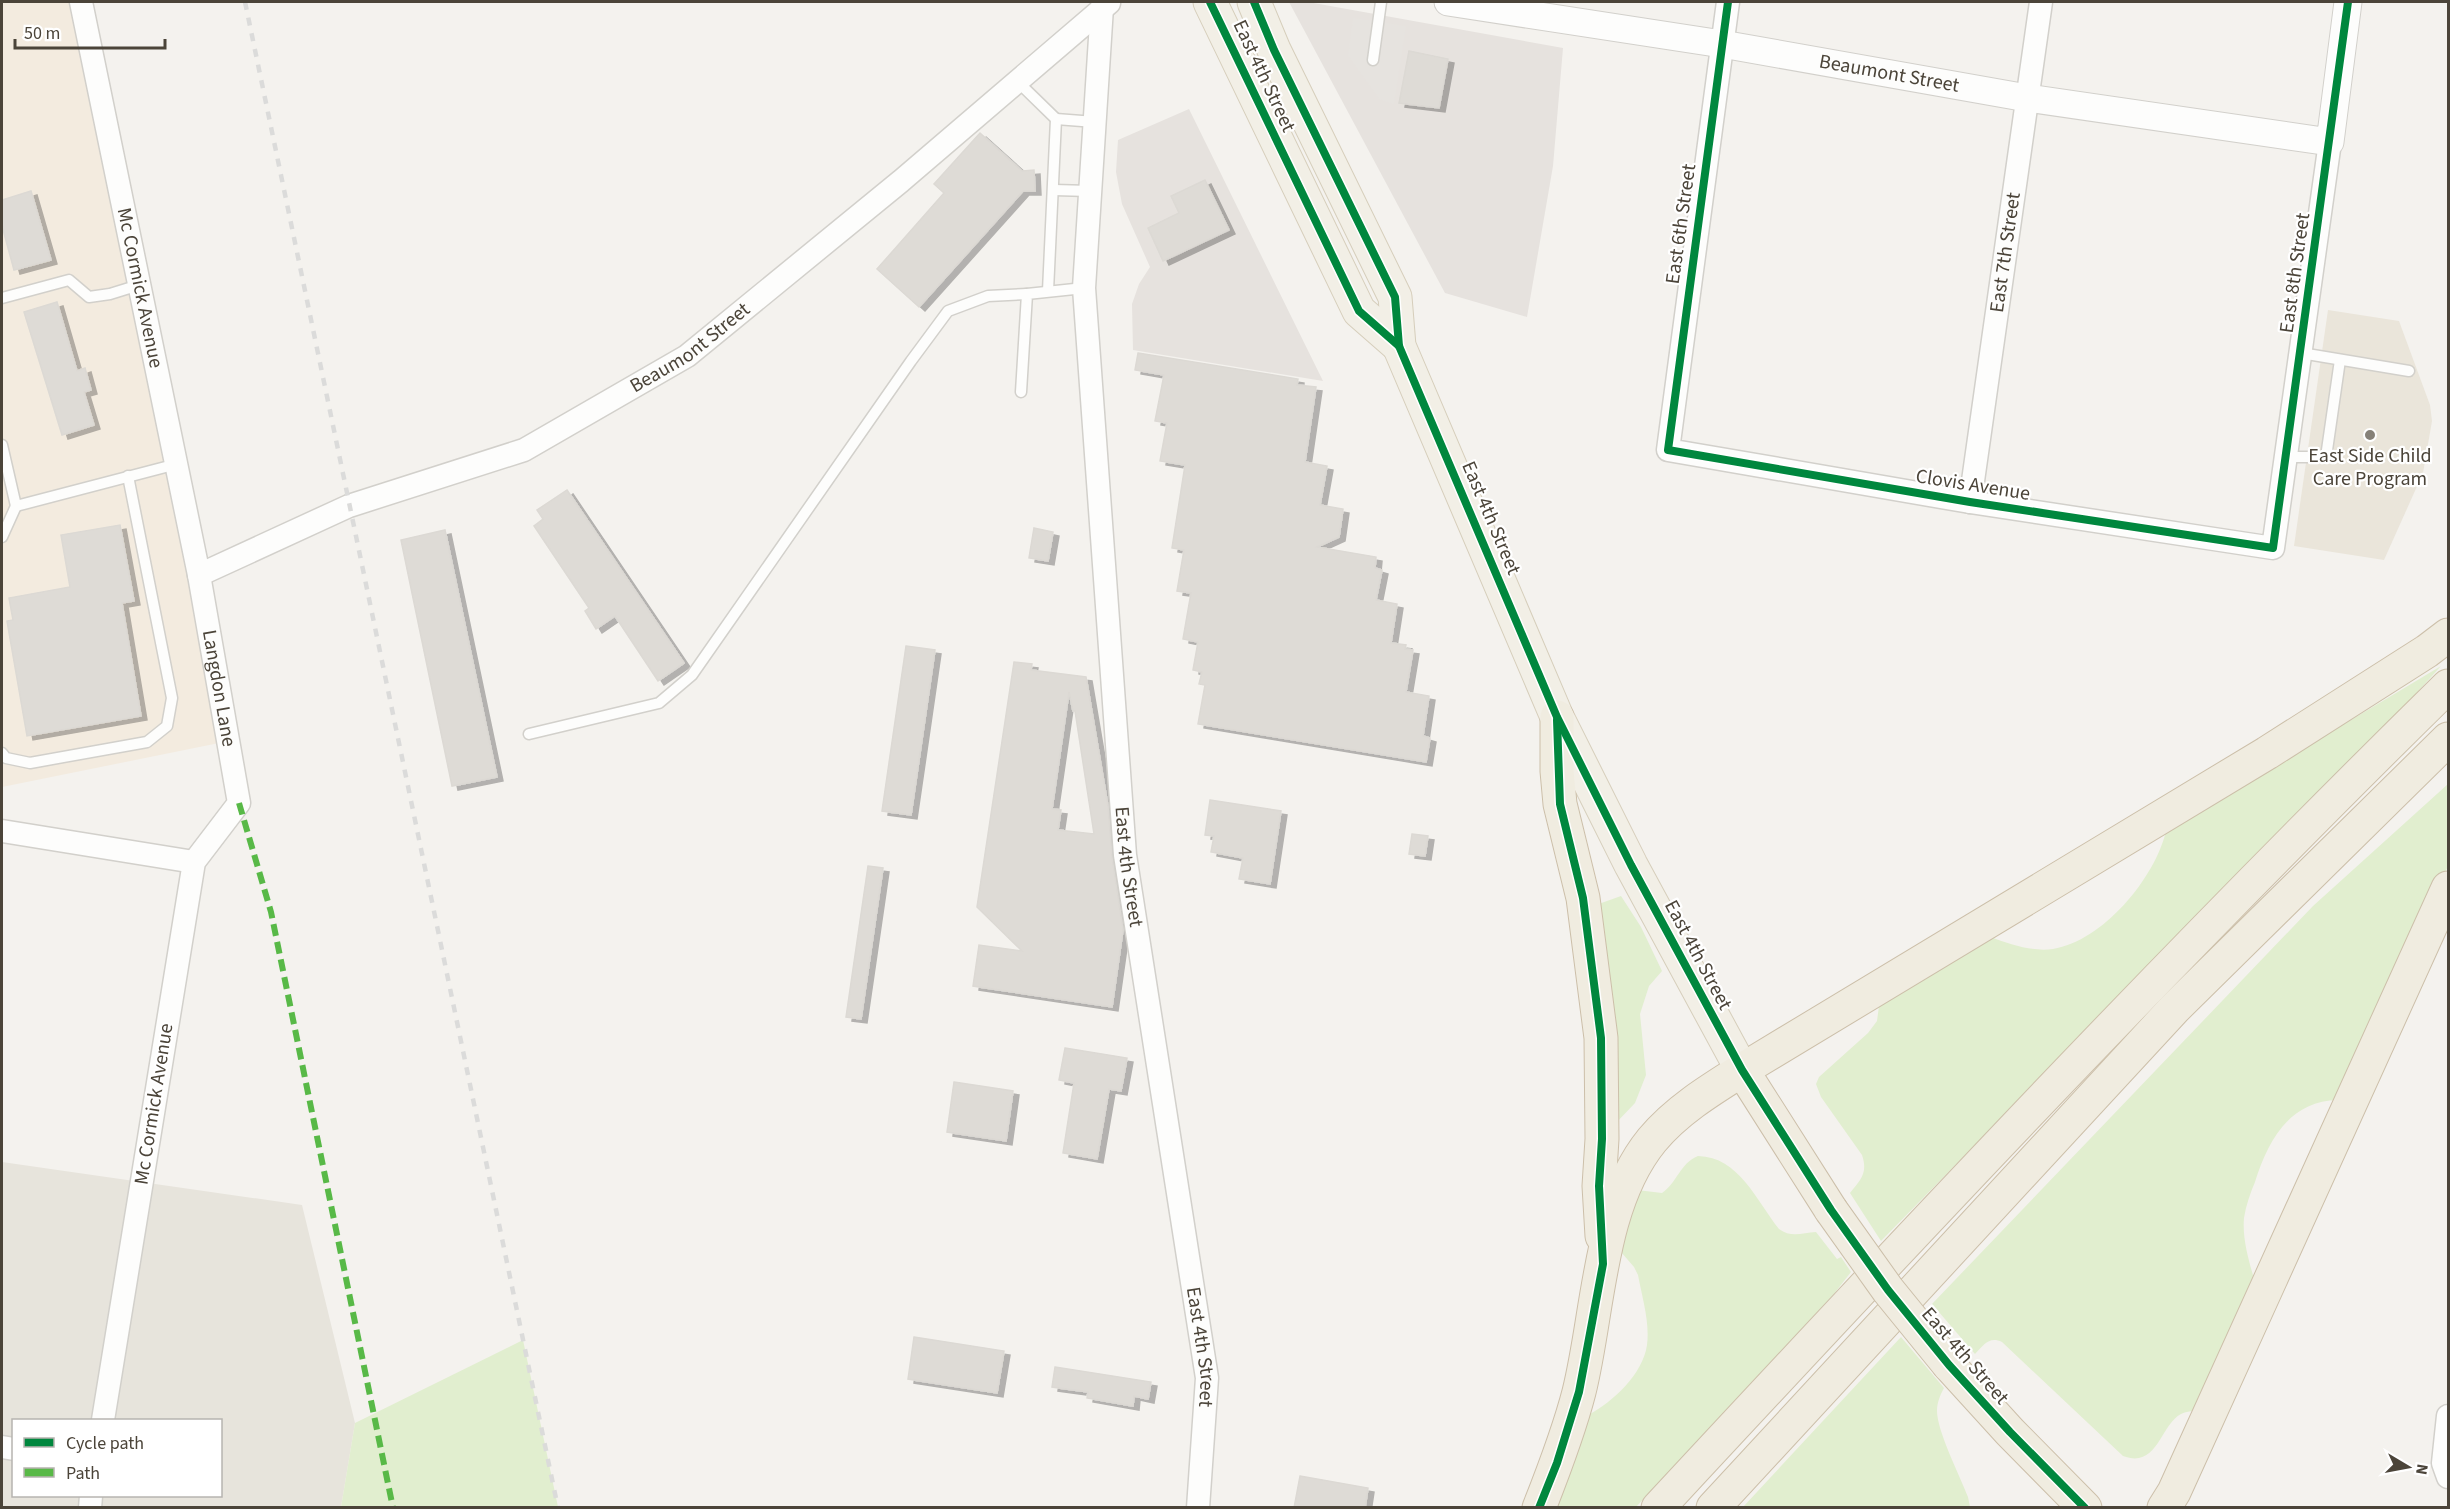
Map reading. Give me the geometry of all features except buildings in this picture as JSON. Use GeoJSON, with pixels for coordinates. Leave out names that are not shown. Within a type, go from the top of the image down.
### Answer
{"type":"FeatureCollection","features":[{"type":"Feature","properties":{"kind":"highway"},"geometry":{"type":"LineString","coordinates":[[1539,1508],[1557,1463],[1579,1392],[1603,1264],[1615,1214],[1628,1180],[1652,1140],[1687,1108],[1742,1070],[2266,753],[2448,635]]}},
{"type":"Feature","properties":{"kind":"highway"},"geometry":{"type":"LineString","coordinates":[[1658,1508],[1912,1234],[2151,984],[2448,686]]}},
{"type":"Feature","properties":{"kind":"highway"},"geometry":{"type":"LineString","coordinates":[[1557,717],[1560,804],[1583,898],[1601,1038],[1602,1139],[1599,1186],[1603,1264]]}},
{"type":"Feature","properties":{"kind":"highway"},"geometry":{"type":"LineString","coordinates":[[1713,1508],[2174,1008],[2448,739]]}},
{"type":"Feature","properties":{"kind":"highway"},"geometry":{"type":"LineString","coordinates":[[2164,1508],[2174,1492],[2448,888]]}},
{"type":"Feature","properties":{"kind":"highway","name":"East 4th Street"},"geometry":{"type":"LineString","coordinates":[[1742,1070],[1831,1210],[1888,1290],[1949,1365],[2010,1432],[2085,1508]]}},
{"type":"Feature","properties":{"kind":"main road","name":"East 4th Street"},"geometry":{"type":"LineString","coordinates":[[1210,2],[1359,312],[1399,346]]}},
{"type":"Feature","properties":{"kind":"main road","name":"East 4th Street"},"geometry":{"type":"LineString","coordinates":[[1254,2],[1274,50],[1395,297],[1399,346],[1557,717],[1631,865],[1742,1070]]}},
{"type":"Feature","properties":{"kind":"street","name":"Mc Cormick Avenue"},"geometry":{"type":"LineString","coordinates":[[81,2],[199,575]]}},
{"type":"Feature","properties":{"kind":"street","name":"Beaumont Street"},"geometry":{"type":"LineString","coordinates":[[1450,2],[1722,44],[2027,98],[2330,142]]}},
{"type":"Feature","properties":{"kind":"street","name":"East 6th Street"},"geometry":{"type":"LineString","coordinates":[[1668,450],[1728,2]]}},
{"type":"Feature","properties":{"kind":"street","name":"East 7th Street"},"geometry":{"type":"LineString","coordinates":[[1970,502],[2041,2]]}},
{"type":"Feature","properties":{"kind":"street","name":"East 8th Street"},"geometry":{"type":"LineString","coordinates":[[2273,548],[2348,2]]}},
{"type":"Feature","properties":{"kind":"street","name":"Beaumont Street"},"geometry":{"type":"LineString","coordinates":[[199,575],[349,506],[524,450],[687,356],[901,181],[1107,4]]}},
{"type":"Feature","properties":{"kind":"street","name":"East 4th Street"},"geometry":{"type":"LineString","coordinates":[[1107,4],[1095,122],[1084,288],[1125,855],[1207,1378],[1198,1508]]}},
{"type":"Feature","properties":{"kind":"street","name":"Clovis Avenue"},"geometry":{"type":"LineString","coordinates":[[1668,450],[1970,502],[2273,548]]}},
{"type":"Feature","properties":{"kind":"street","name":"Langdon Lane"},"geometry":{"type":"LineString","coordinates":[[199,575],[239,803]]}},
{"type":"Feature","properties":{"kind":"street","name":"Mc Cormick Avenue"},"geometry":{"type":"LineString","coordinates":[[103,1419],[194,862],[239,803]]}},
{"type":"Feature","properties":{"kind":"street"},"geometry":{"type":"LineString","coordinates":[[2,831],[194,862]]}},
{"type":"Feature","properties":{"kind":"street"},"geometry":{"type":"LineString","coordinates":[[2448,1416],[2443,1463],[2448,1477]]}},
{"type":"Feature","properties":{"kind":"lane"},"geometry":{"type":"LineString","coordinates":[[1374,60],[1381,2]]}},
{"type":"Feature","properties":{"kind":"lane"},"geometry":{"type":"LineString","coordinates":[[1017,81],[1056,119],[1095,122]]}},
{"type":"Feature","properties":{"kind":"lane"},"geometry":{"type":"LineString","coordinates":[[1048,291],[1056,119]]}},
{"type":"Feature","properties":{"kind":"lane"},"geometry":{"type":"LineString","coordinates":[[1054,190],[1090,191]]}},
{"type":"Feature","properties":{"kind":"lane"},"geometry":{"type":"LineString","coordinates":[[2,298],[69,280],[89,297],[110,294],[139,285]]}},
{"type":"Feature","properties":{"kind":"lane"},"geometry":{"type":"LineString","coordinates":[[529,734],[659,704],[692,675],[948,311],[988,296],[1084,288]]}},
{"type":"Feature","properties":{"kind":"lane"},"geometry":{"type":"LineString","coordinates":[[1021,392],[1027,294]]}},
{"type":"Feature","properties":{"kind":"lane"},"geometry":{"type":"LineString","coordinates":[[2301,353],[2409,371]]}},
{"type":"Feature","properties":{"kind":"lane"},"geometry":{"type":"LineString","coordinates":[[2286,457],[2326,457],[2340,360]]}},
{"type":"Feature","properties":{"kind":"lane"},"geometry":{"type":"LineString","coordinates":[[2,445],[16,506],[2,537]]}},
{"type":"Feature","properties":{"kind":"lane"},"geometry":{"type":"LineString","coordinates":[[16,506],[177,464]]}},
{"type":"Feature","properties":{"kind":"lane"},"geometry":{"type":"LineString","coordinates":[[2,753],[6,758],[30,763],[147,742],[167,726],[172,698],[128,476]]}},
{"type":"Feature","properties":{"kind":"shaded area"},"geometry":{"type":"Polygon","coordinates":[[[2,2],[81,2],[229,741],[2,787],[2,2]]]}},
{"type":"Feature","properties":{"kind":"shaded area"},"geometry":{"type":"Polygon","coordinates":[[[1289,2],[1308,2],[1563,48],[1553,166],[1527,317],[1445,293],[1289,2]]]}},
{"type":"Feature","properties":{"kind":"shaded area"},"geometry":{"type":"Polygon","coordinates":[[[1353,18],[1406,26],[1394,104],[1379,99],[1348,56],[1353,18]]]}},
{"type":"Feature","properties":{"kind":"shaded area"},"geometry":{"type":"Polygon","coordinates":[[[1189,109],[1323,381],[1133,350],[1132,304],[1139,284],[1150,267],[1122,204],[1116,172],[1118,140],[1189,109]]]}},
{"type":"Feature","properties":{"kind":"shaded area","name":"East Side Child Care Program"},"geometry":{"type":"Polygon","coordinates":[[[2328,310],[2399,321],[2430,405],[2432,421],[2423,473],[2384,560],[2294,546],[2328,310]]]}},
{"type":"Feature","properties":{"kind":"shaded area"},"geometry":{"type":"Polygon","coordinates":[[[2,1162],[302,1205],[355,1423],[341,1507],[2,1507],[2,1162]]]}},
{"type":"Feature","properties":{"kind":"green space"},"geometry":{"type":"Polygon","coordinates":[[[2441,666],[1881,1241],[1850,1193],[1864,1171],[1862,1155],[1821,1097],[1816,1084],[1819,1077],[1868,1033],[1877,1021],[1879,1006],[1990,937],[2021,947],[2045,950],[2072,944],[2090,934],[2108,921],[2139,887],[2151,868],[2166,831],[2441,666]]]}},
{"type":"Feature","properties":{"kind":"green space"},"geometry":{"type":"Polygon","coordinates":[[[2448,784],[2448,866],[2338,1100],[2306,1107],[2294,1116],[2274,1138],[2260,1167],[2244,1218],[2245,1244],[2256,1286],[2201,1410],[2183,1413],[2174,1419],[2157,1444],[2144,1456],[2135,1458],[2123,1456],[2002,1342],[1990,1341],[1975,1354],[1932,1304],[2313,906],[2448,784]]]}},
{"type":"Feature","properties":{"kind":"green space"},"geometry":{"type":"Polygon","coordinates":[[[1621,896],[1641,927],[1662,971],[1649,986],[1640,1014],[1646,1075],[1635,1103],[1614,1125],[1593,906],[1621,896]]]}},
{"type":"Feature","properties":{"kind":"green space"},"geometry":{"type":"Polygon","coordinates":[[[1698,1156],[1712,1158],[1736,1172],[1783,1232],[1801,1234],[1816,1232],[1837,1259],[1841,1257],[1851,1272],[1833,1295],[1636,1507],[1553,1508],[1588,1415],[1607,1403],[1625,1386],[1640,1366],[1647,1345],[1645,1310],[1638,1275],[1621,1252],[1637,1190],[1662,1193],[1687,1163],[1698,1156]]]}},
{"type":"Feature","properties":{"kind":"green space"},"geometry":{"type":"Polygon","coordinates":[[[1901,1337],[1944,1388],[1938,1405],[1938,1420],[1970,1507],[1743,1507],[1901,1337]]]}},
{"type":"Feature","properties":{"kind":"green space"},"geometry":{"type":"Polygon","coordinates":[[[523,1340],[558,1507],[341,1507],[355,1423],[523,1340]]]}},
{"type":"Feature","properties":{"kind":"railway"},"geometry":{"type":"LineString","coordinates":[[245,2],[558,1508]]}},
{"type":"Feature","properties":{"kind":"marked path"},"geometry":{"type":"LineString","coordinates":[[239,803],[271,912],[393,1508]]}},
{"type":"Feature","properties":{"kind":"cycle path"},"geometry":{"type":"LineString","coordinates":[[1210,2],[1359,311],[1399,346]]}},
{"type":"Feature","properties":{"kind":"cycle path"},"geometry":{"type":"LineString","coordinates":[[1254,2],[1274,50],[1395,297],[1399,346],[1557,717],[1631,865],[1742,1070],[1831,1210],[1888,1290],[1949,1365],[2010,1432],[2085,1508]]}},
{"type":"Feature","properties":{"kind":"cycle path"},"geometry":{"type":"LineString","coordinates":[[1728,2],[1668,450],[1970,502],[2273,548],[2348,2]]}},
{"type":"Feature","properties":{"kind":"cycle path"},"geometry":{"type":"LineString","coordinates":[[1539,1508],[1557,1463],[1579,1392],[1603,1264],[1599,1186],[1602,1139],[1601,1038],[1583,898],[1560,804],[1557,720]]}},
{"type":"Feature","properties":{"kind":"place","name":"East Side Child Care Program"},"geometry":{"type":"Point","coordinates":[2370,435]}}]}
